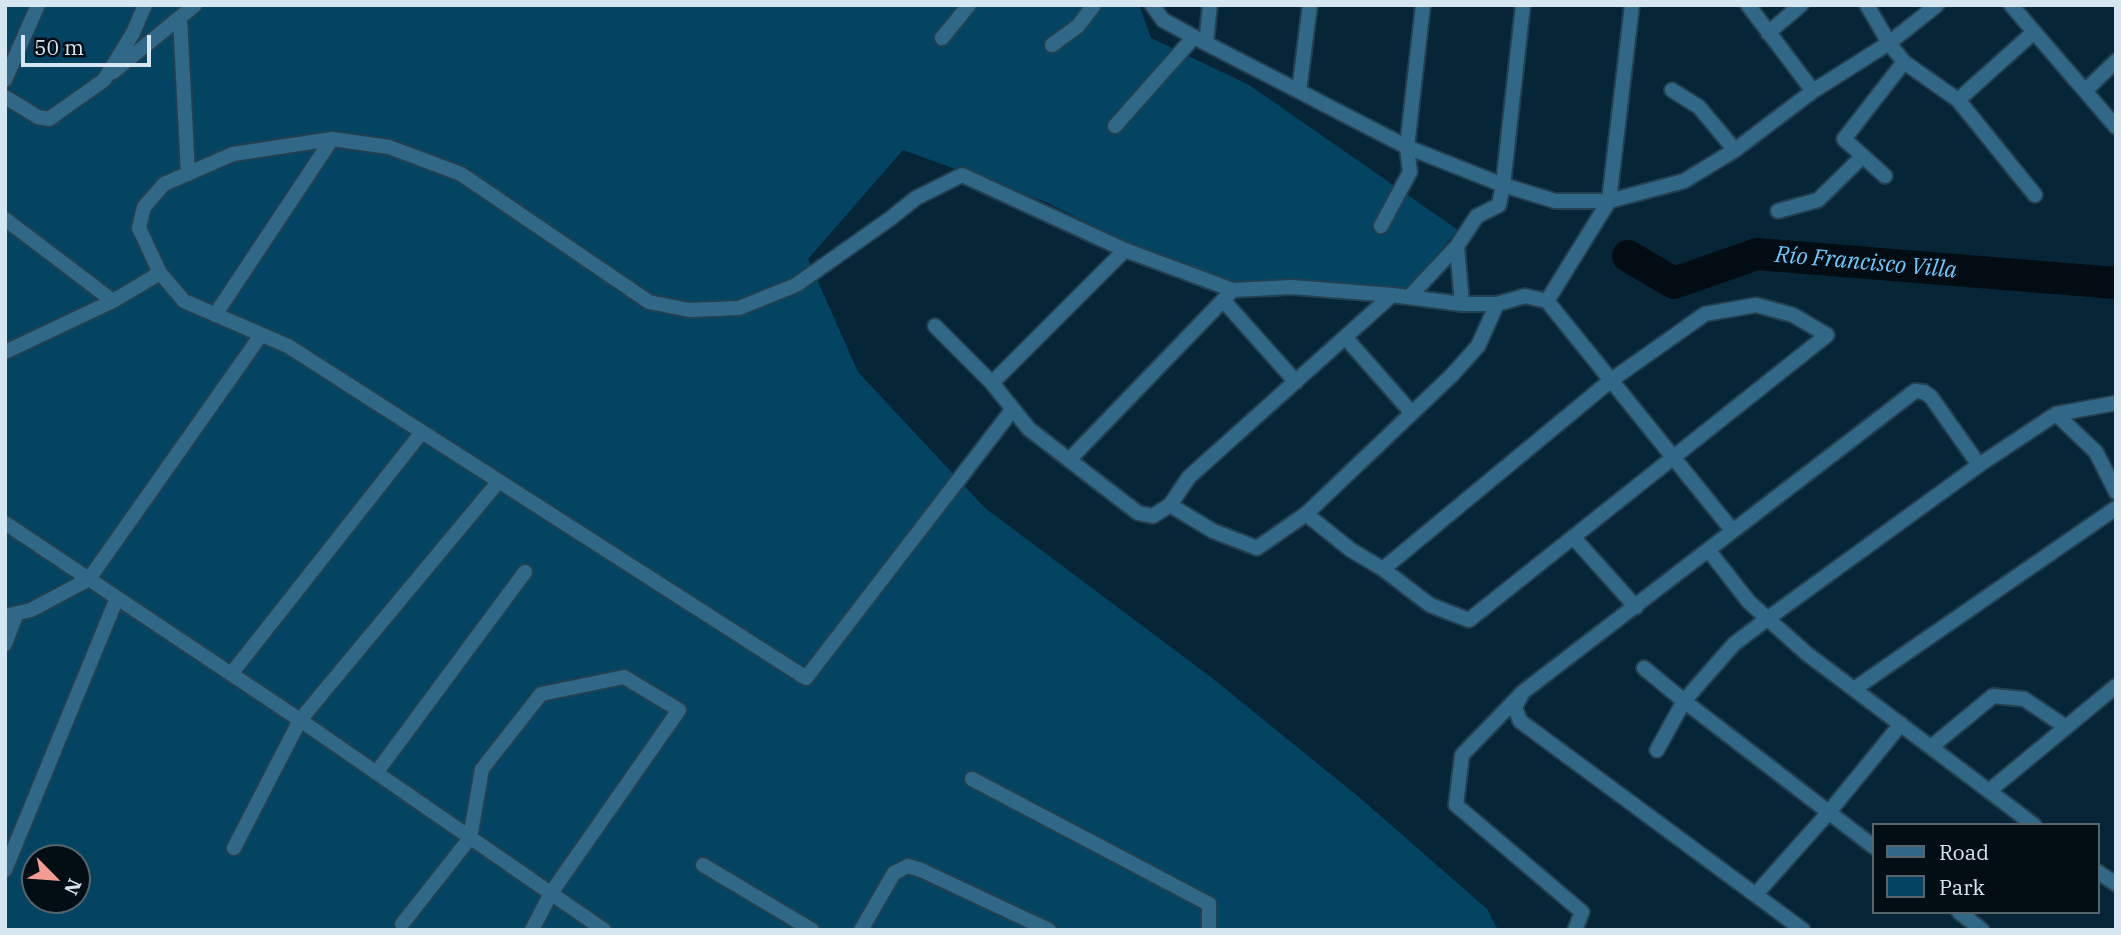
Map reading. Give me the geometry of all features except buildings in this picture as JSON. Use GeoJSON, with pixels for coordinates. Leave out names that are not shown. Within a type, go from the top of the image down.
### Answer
{"type":"FeatureCollection","features":[{"type":"Feature","properties":{"kind":"street"},"geometry":{"type":"LineString","coordinates":[[5,80],[38,5]]}},
{"type":"Feature","properties":{"kind":"street"},"geometry":{"type":"LineString","coordinates":[[104,80],[133,33],[145,5]]}},
{"type":"Feature","properties":{"kind":"street"},"geometry":{"type":"LineString","coordinates":[[5,97],[38,117],[49,119],[104,80],[195,5]]}},
{"type":"Feature","properties":{"kind":"street"},"geometry":{"type":"LineString","coordinates":[[942,38],[969,5]]}},
{"type":"Feature","properties":{"kind":"street"},"geometry":{"type":"LineString","coordinates":[[1052,45],[1078,26],[1094,5]]}},
{"type":"Feature","properties":{"kind":"street"},"geometry":{"type":"LineString","coordinates":[[1152,5],[1163,20],[1406,147],[1503,185],[1555,201],[1609,201],[1684,181],[1735,150],[1813,91],[1889,43],[1937,5]]}},
{"type":"Feature","properties":{"kind":"street"},"geometry":{"type":"LineString","coordinates":[[1115,125],[1200,40],[1210,5]]}},
{"type":"Feature","properties":{"kind":"street"},"geometry":{"type":"LineString","coordinates":[[1299,91],[1310,5]]}},
{"type":"Feature","properties":{"kind":"street"},"geometry":{"type":"LineString","coordinates":[[1381,226],[1410,172],[1406,147],[1423,5]]}},
{"type":"Feature","properties":{"kind":"street"},"geometry":{"type":"LineString","coordinates":[[1409,297],[1457,246],[1477,216],[1499,205],[1523,5]]}},
{"type":"Feature","properties":{"kind":"street"},"geometry":{"type":"LineString","coordinates":[[1547,301],[1609,201],[1632,5]]}},
{"type":"Feature","properties":{"kind":"street"},"geometry":{"type":"LineString","coordinates":[[1748,5],[1813,91]]}},
{"type":"Feature","properties":{"kind":"street"},"geometry":{"type":"LineString","coordinates":[[1768,33],[1801,5]]}},
{"type":"Feature","properties":{"kind":"street"},"geometry":{"type":"LineString","coordinates":[[1867,5],[1889,43],[1904,62],[1958,100],[2035,195]]}},
{"type":"Feature","properties":{"kind":"street"},"geometry":{"type":"LineString","coordinates":[[2011,5],[2087,90],[2116,127]]}},
{"type":"Feature","properties":{"kind":"street"},"geometry":{"type":"LineString","coordinates":[[180,18],[188,174]]}},
{"type":"Feature","properties":{"kind":"street"},"geometry":{"type":"LineString","coordinates":[[1958,100],[2034,32]]}},
{"type":"Feature","properties":{"kind":"street"},"geometry":{"type":"LineString","coordinates":[[2087,90],[2116,61]]}},
{"type":"Feature","properties":{"kind":"street"},"geometry":{"type":"LineString","coordinates":[[1885,176],[1844,139],[1904,62]]}},
{"type":"Feature","properties":{"kind":"street"},"geometry":{"type":"LineString","coordinates":[[1672,90],[1699,107],[1735,150]]}},
{"type":"Feature","properties":{"kind":"street"},"geometry":{"type":"LineString","coordinates":[[215,315],[332,139]]}},
{"type":"Feature","properties":{"kind":"street"},"geometry":{"type":"LineString","coordinates":[[1013,409],[806,678],[288,346],[184,301],[160,273],[139,228],[144,208],[164,184],[233,154],[332,139],[389,147],[461,174],[649,302],[689,310],[739,308],[796,285],[916,198],[962,175],[1228,295],[1296,382]]}},
{"type":"Feature","properties":{"kind":"street"},"geometry":{"type":"LineString","coordinates":[[1778,211],[1818,200],[1863,156]]}},
{"type":"Feature","properties":{"kind":"street"},"geometry":{"type":"LineString","coordinates":[[5,219],[113,300]]}},
{"type":"Feature","properties":{"kind":"street"},"geometry":{"type":"LineString","coordinates":[[1457,246],[1462,303]]}},
{"type":"Feature","properties":{"kind":"street"},"geometry":{"type":"LineString","coordinates":[[992,383],[1125,250]]}},
{"type":"Feature","properties":{"kind":"street"},"geometry":{"type":"LineString","coordinates":[[5,352],[113,300],[160,273]]}},
{"type":"Feature","properties":{"kind":"street"},"geometry":{"type":"LineString","coordinates":[[1069,460],[1228,295],[1292,287],[1462,303],[1497,304],[1525,296],[1547,301],[1732,530]]}},
{"type":"Feature","properties":{"kind":"street"},"geometry":{"type":"LineString","coordinates":[[935,326],[992,383],[1029,429],[1138,513],[1153,516],[1170,505],[1189,477],[1392,295]]}},
{"type":"Feature","properties":{"kind":"street"},"geometry":{"type":"LineString","coordinates":[[1170,505],[1213,531],[1257,548],[1306,514],[1452,375],[1478,346],[1497,304]]}},
{"type":"Feature","properties":{"kind":"street"},"geometry":{"type":"LineString","coordinates":[[1306,514],[1351,550],[1382,569],[1430,605],[1469,620],[1827,335],[1793,315],[1756,305],[1705,314],[1609,381],[1382,569]]}},
{"type":"Feature","properties":{"kind":"street"},"geometry":{"type":"LineString","coordinates":[[5,644],[11,615],[31,610],[89,579],[261,335]]}},
{"type":"Feature","properties":{"kind":"street"},"geometry":{"type":"LineString","coordinates":[[1345,337],[1411,412]]}},
{"type":"Feature","properties":{"kind":"street"},"geometry":{"type":"LineString","coordinates":[[1576,930],[1582,912],[1456,805],[1462,755],[1523,692],[1915,391],[1931,397],[1979,465]]}},
{"type":"Feature","properties":{"kind":"street"},"geometry":{"type":"LineString","coordinates":[[1657,750],[1684,701],[1734,643],[1979,465],[2056,414],[2116,402]]}},
{"type":"Feature","properties":{"kind":"street"},"geometry":{"type":"LineString","coordinates":[[2056,414],[2096,452],[2116,492]]}},
{"type":"Feature","properties":{"kind":"street"},"geometry":{"type":"LineString","coordinates":[[231,674],[422,432]]}},
{"type":"Feature","properties":{"kind":"street"},"geometry":{"type":"LineString","coordinates":[[234,848],[300,720],[499,481]]}},
{"type":"Feature","properties":{"kind":"street"},"geometry":{"type":"LineString","coordinates":[[1854,689],[2116,508]]}},
{"type":"Feature","properties":{"kind":"street"},"geometry":{"type":"LineString","coordinates":[[5,523],[300,720],[604,930]]}},
{"type":"Feature","properties":{"kind":"street"},"geometry":{"type":"LineString","coordinates":[[1573,537],[1636,607]]}},
{"type":"Feature","properties":{"kind":"street"},"geometry":{"type":"LineString","coordinates":[[1709,551],[1749,602],[1806,653],[2031,823]]}},
{"type":"Feature","properties":{"kind":"street"},"geometry":{"type":"LineString","coordinates":[[376,773],[525,572]]}},
{"type":"Feature","properties":{"kind":"street"},"geometry":{"type":"LineString","coordinates":[[5,870],[117,598]]}},
{"type":"Feature","properties":{"kind":"street"},"geometry":{"type":"LineString","coordinates":[[1644,668],[1872,845]]}},
{"type":"Feature","properties":{"kind":"street"},"geometry":{"type":"LineString","coordinates":[[402,924],[471,838],[482,769],[541,694],[624,677],[678,710],[551,893],[532,930]]}},
{"type":"Feature","properties":{"kind":"street"},"geometry":{"type":"LineString","coordinates":[[1989,791],[2116,686]]}},
{"type":"Feature","properties":{"kind":"street"},"geometry":{"type":"LineString","coordinates":[[1523,692],[1515,707],[1520,721],[1802,930]]}},
{"type":"Feature","properties":{"kind":"street"},"geometry":{"type":"LineString","coordinates":[[1931,747],[1993,696],[2024,699],[2066,727]]}},
{"type":"Feature","properties":{"kind":"street"},"geometry":{"type":"LineString","coordinates":[[1756,894],[1829,812],[1901,724]]}},
{"type":"Feature","properties":{"kind":"street"},"geometry":{"type":"LineString","coordinates":[[972,779],[1209,904],[1209,930]]}},
{"type":"Feature","properties":{"kind":"street"},"geometry":{"type":"LineString","coordinates":[[703,865],[812,930]]}},
{"type":"Feature","properties":{"kind":"street"},"geometry":{"type":"LineString","coordinates":[[861,930],[894,873],[908,866],[1049,930]]}},
{"type":"Feature","properties":{"kind":"street"},"geometry":{"type":"LineString","coordinates":[[2100,873],[2116,884]]}},
{"type":"Feature","properties":{"kind":"street"},"geometry":{"type":"LineString","coordinates":[[1962,914],[1982,930]]}},
{"type":"Feature","properties":{"kind":"green space"},"geometry":{"type":"Polygon","coordinates":[[[5,5],[1139,5],[1151,38],[1249,85],[1458,230],[1394,304],[1296,288],[1228,287],[1134,246],[1046,202],[903,150],[808,259],[858,372],[985,508],[1212,678],[1360,798],[1487,909],[1498,930],[5,930],[5,5]]]}},
{"type":"Feature","properties":{"kind":"waterway","name":"Río Francisco Villa"},"geometry":{"type":"LineString","coordinates":[[1628,256],[1674,283],[1757,254],[2116,283]]}}]}
